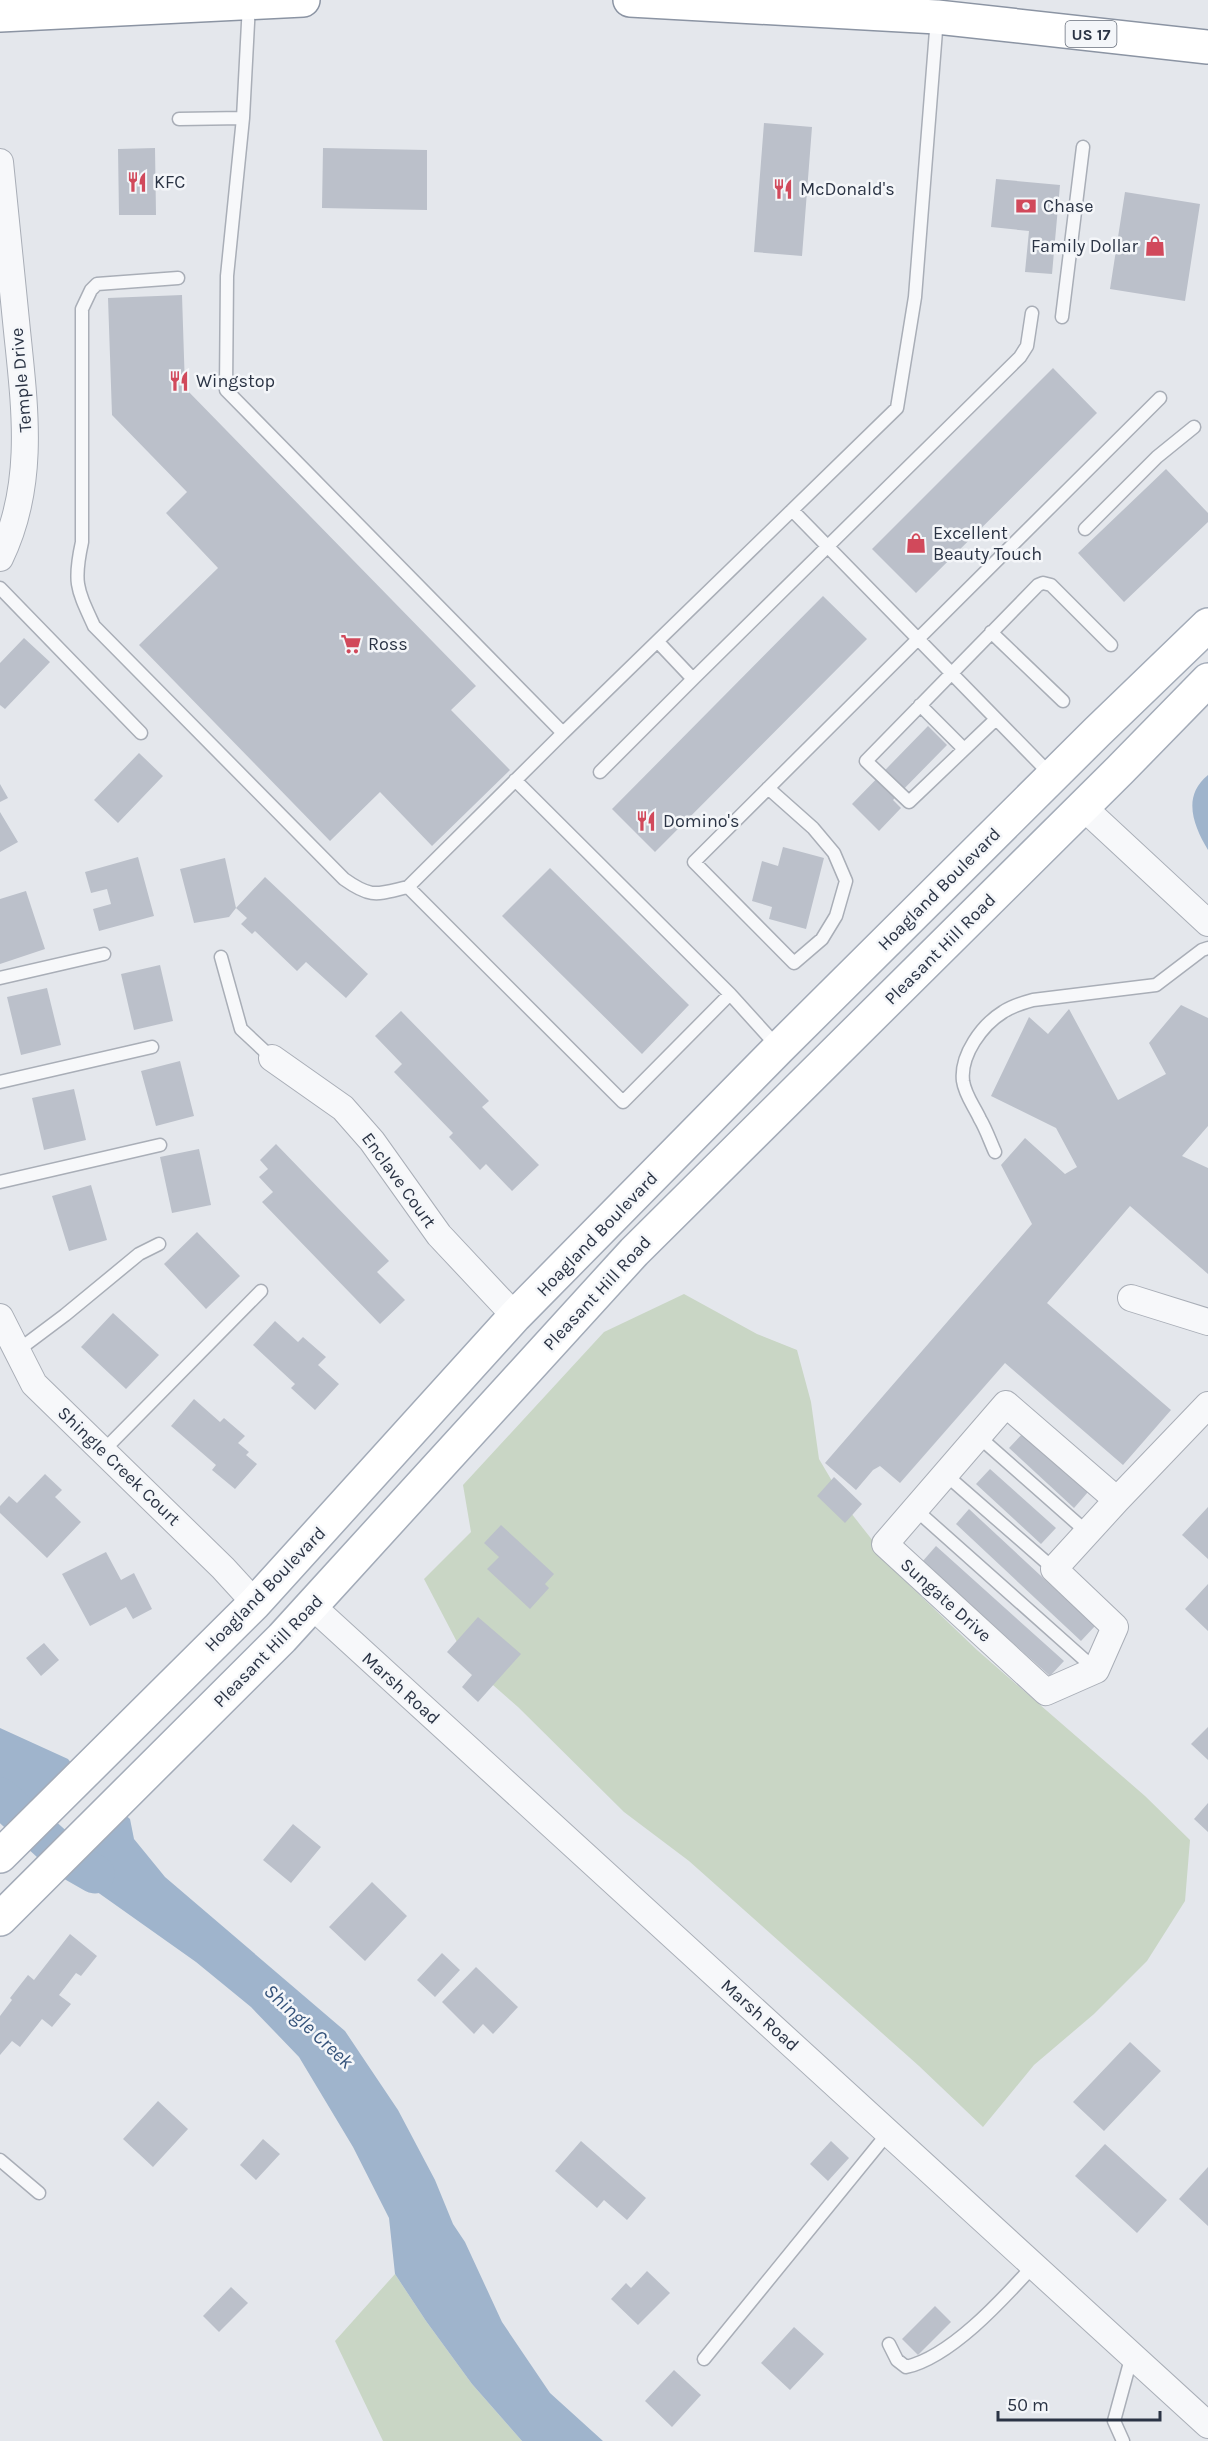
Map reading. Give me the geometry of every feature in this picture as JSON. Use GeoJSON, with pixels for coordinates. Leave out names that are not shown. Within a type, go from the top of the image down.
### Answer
{"type":"FeatureCollection","features":[{"type":"Feature","properties":{"kind":"main road"},"geometry":{"type":"LineString","coordinates":[[0,15],[303,0]]}},
{"type":"Feature","properties":{"kind":"main road","name":"US 17"},"geometry":{"type":"LineString","coordinates":[[630,0],[821,9],[946,8],[1208,47]]}},
{"type":"Feature","properties":{"kind":"main road"},"geometry":{"type":"LineString","coordinates":[[821,9],[858,0]]}},
{"type":"Feature","properties":{"kind":"main road","name":"Hoagland Boulevard"},"geometry":{"type":"LineString","coordinates":[[0,1856],[255,1603],[515,1316],[779,1048],[1208,626]]}},
{"type":"Feature","properties":{"kind":"main road","name":"Pleasant Hill Road"},"geometry":{"type":"LineString","coordinates":[[0,1919],[312,1606],[634,1252],[1205,688]]}},
{"type":"Feature","properties":{"kind":"main road"},"geometry":{"type":"LineString","coordinates":[[1053,777],[1083,807]]}},
{"type":"Feature","properties":{"kind":"main road"},"geometry":{"type":"LineString","coordinates":[[312,1606],[315,1573],[320,1558],[353,1496]]}},
{"type":"Feature","properties":{"kind":"main road"},"geometry":{"type":"LineString","coordinates":[[233,1687],[252,1644],[256,1625],[255,1603]]}},
{"type":"Feature","properties":{"kind":"street","name":"Temple Drive"},"geometry":{"type":"LineString","coordinates":[[0,162],[26,424],[24,471],[16,513],[0,558]]}},
{"type":"Feature","properties":{"kind":"street"},"geometry":{"type":"LineString","coordinates":[[1083,807],[1208,923]]}},
{"type":"Feature","properties":{"kind":"street","name":"Enclave Court"},"geometry":{"type":"LineString","coordinates":[[272,1058],[343,1108],[372,1141],[439,1235],[515,1316]]}},
{"type":"Feature","properties":{"kind":"street"},"geometry":{"type":"LineString","coordinates":[[1131,1298],[1208,1322]]}},
{"type":"Feature","properties":{"kind":"street","name":"Shingle Creek Court"},"geometry":{"type":"LineString","coordinates":[[0,1317],[34,1384],[223,1568],[255,1603]]}},
{"type":"Feature","properties":{"kind":"street","name":"Sungate Drive"},"geometry":{"type":"LineString","coordinates":[[1096,1670],[1046,1692],[885,1544],[1006,1404],[1117,1500]]}},
{"type":"Feature","properties":{"kind":"street"},"geometry":{"type":"LineString","coordinates":[[1096,1670],[1115,1627],[1054,1569],[1208,1405]]}},
{"type":"Feature","properties":{"kind":"street","name":"Marsh Road"},"geometry":{"type":"LineString","coordinates":[[312,1606],[1208,2425]]}},
{"type":"Feature","properties":{"kind":"lane"},"geometry":{"type":"LineString","coordinates":[[249,1],[243,118],[227,276],[226,390],[563,733]]}},
{"type":"Feature","properties":{"kind":"lane"},"geometry":{"type":"LineString","coordinates":[[178,278],[97,284],[91,290],[82,309],[82,542],[77,564],[77,589],[94,626],[344,879],[358,890],[372,895],[408,887],[897,408],[915,297],[946,8]]}},
{"type":"Feature","properties":{"kind":"lane"},"geometry":{"type":"LineString","coordinates":[[179,119],[243,118]]}},
{"type":"Feature","properties":{"kind":"lane"},"geometry":{"type":"LineString","coordinates":[[1062,317],[1083,147]]}},
{"type":"Feature","properties":{"kind":"lane"},"geometry":{"type":"LineString","coordinates":[[600,772],[1020,357],[1027,346],[1032,313]]}},
{"type":"Feature","properties":{"kind":"lane"},"geometry":{"type":"LineString","coordinates":[[768,788],[813,828],[834,853],[846,881],[836,916],[822,939],[794,963],[694,862],[768,788],[1160,398]]}},
{"type":"Feature","properties":{"kind":"lane"},"geometry":{"type":"LineString","coordinates":[[1085,529],[1157,457],[1194,427]]}},
{"type":"Feature","properties":{"kind":"lane"},"geometry":{"type":"LineString","coordinates":[[792,510],[1053,777]]}},
{"type":"Feature","properties":{"kind":"lane"},"geometry":{"type":"LineString","coordinates":[[996,719],[909,802],[866,761],[1038,585],[1044,583],[1051,585],[1111,645]]}},
{"type":"Feature","properties":{"kind":"lane"},"geometry":{"type":"LineString","coordinates":[[0,588],[141,732]]}},
{"type":"Feature","properties":{"kind":"lane"},"geometry":{"type":"LineString","coordinates":[[991,632],[1063,702]]}},
{"type":"Feature","properties":{"kind":"lane"},"geometry":{"type":"LineString","coordinates":[[658,642],[693,679]]}},
{"type":"Feature","properties":{"kind":"lane"},"geometry":{"type":"LineString","coordinates":[[920,705],[964,749]]}},
{"type":"Feature","properties":{"kind":"lane"},"geometry":{"type":"LineString","coordinates":[[515,780],[730,994],[779,1048]]}},
{"type":"Feature","properties":{"kind":"lane"},"geometry":{"type":"LineString","coordinates":[[408,887],[623,1102],[730,994]]}},
{"type":"Feature","properties":{"kind":"lane"},"geometry":{"type":"LineString","coordinates":[[995,1152],[969,1099],[963,1081],[964,1063],[972,1046],[1001,1013],[1015,1005],[1033,1000],[1156,985],[1202,950],[1208,948]]}},
{"type":"Feature","properties":{"kind":"lane"},"geometry":{"type":"LineString","coordinates":[[0,978],[104,954]]}},
{"type":"Feature","properties":{"kind":"lane"},"geometry":{"type":"LineString","coordinates":[[221,957],[241,1029],[272,1058]]}},
{"type":"Feature","properties":{"kind":"lane"},"geometry":{"type":"LineString","coordinates":[[0,1082],[152,1047]]}},
{"type":"Feature","properties":{"kind":"lane"},"geometry":{"type":"LineString","coordinates":[[0,1182],[160,1145]]}},
{"type":"Feature","properties":{"kind":"lane"},"geometry":{"type":"LineString","coordinates":[[17,1351],[66,1315],[139,1254],[159,1244]]}},
{"type":"Feature","properties":{"kind":"lane"},"geometry":{"type":"LineString","coordinates":[[103,1451],[261,1291]]}},
{"type":"Feature","properties":{"kind":"lane"},"geometry":{"type":"LineString","coordinates":[[978,1436],[1088,1533]]}},
{"type":"Feature","properties":{"kind":"lane"},"geometry":{"type":"LineString","coordinates":[[945,1474],[1054,1569]]}},
{"type":"Feature","properties":{"kind":"lane"},"geometry":{"type":"LineString","coordinates":[[915,1509],[1096,1670]]}},
{"type":"Feature","properties":{"kind":"lane"},"geometry":{"type":"LineString","coordinates":[[704,2359],[888,2133]]}},
{"type":"Feature","properties":{"kind":"lane"},"geometry":{"type":"LineString","coordinates":[[0,2160],[39,2193]]}},
{"type":"Feature","properties":{"kind":"lane"},"geometry":{"type":"LineString","coordinates":[[888,2344],[897,2360],[906,2367],[922,2364],[996,2306],[1034,2265]]}},
{"type":"Feature","properties":{"kind":"lane"},"geometry":{"type":"LineString","coordinates":[[1123,2441],[1114,2421],[1132,2355]]}},
{"type":"Feature","properties":{"kind":"green space"},"geometry":{"type":"Polygon","coordinates":[[[684,1294],[757,1334],[797,1350],[811,1402],[819,1459],[851,1513],[902,1578],[977,1650],[1145,1796],[1190,1840],[1185,1901],[1147,1961],[1094,2014],[1034,2065],[983,2127],[919,2066],[689,1861],[624,1812],[518,1707],[468,1663],[424,1579],[471,1532],[463,1485],[604,1332],[684,1294]]]}},
{"type":"Feature","properties":{"kind":"green space"},"geometry":{"type":"Polygon","coordinates":[[[395,2274],[472,2384],[522,2441],[383,2441],[335,2341],[395,2274]]]}},
{"type":"Feature","properties":{"kind":"water"},"geometry":{"type":"Polygon","coordinates":[[[1208,775],[1208,850],[1198,831],[1193,801],[1200,783],[1208,775]]]}},
{"type":"Feature","properties":{"kind":"water"},"geometry":{"type":"Polygon","coordinates":[[[0,1728],[68,1759],[74,1767],[23,1817],[0,1787],[0,1728]]]}},
{"type":"Feature","properties":{"kind":"water"},"geometry":{"type":"Polygon","coordinates":[[[123,1813],[130,1819],[134,1839],[165,1877],[345,2031],[398,2110],[435,2180],[453,2224],[465,2242],[502,2322],[550,2393],[603,2441],[522,2441],[472,2384],[395,2274],[389,2218],[353,2147],[299,2057],[251,2007],[196,1962],[93,1889],[70,1867],[123,1813]]]}},
{"type":"Feature","properties":{"kind":"building","name":"McDonald's"},"geometry":{"type":"Polygon","coordinates":[[[764,123],[812,127],[802,256],[754,252],[764,123]]]}},
{"type":"Feature","properties":{"kind":"building","name":"KFC"},"geometry":{"type":"Polygon","coordinates":[[[155,148],[156,215],[119,215],[118,149],[155,148]]]}},
{"type":"Feature","properties":{"kind":"building"},"geometry":{"type":"Polygon","coordinates":[[[323,148],[427,150],[427,210],[322,208],[323,148]]]}},
{"type":"Feature","properties":{"kind":"building","name":"Chase"},"geometry":{"type":"Polygon","coordinates":[[[996,179],[1060,185],[1052,274],[1025,272],[1029,231],[991,227],[996,179]]]}},
{"type":"Feature","properties":{"kind":"building","name":"Family Dollar"},"geometry":{"type":"Polygon","coordinates":[[[1125,192],[1200,204],[1185,301],[1110,289],[1125,192]]]}},
{"type":"Feature","properties":{"kind":"building"},"geometry":{"type":"Polygon","coordinates":[[[182,295],[185,388],[476,686],[451,710],[510,770],[432,846],[380,792],[330,841],[139,645],[218,568],[166,513],[187,492],[112,415],[108,298],[182,295]]]}},
{"type":"Feature","properties":{"kind":"building"},"geometry":{"type":"Polygon","coordinates":[[[1053,368],[1097,413],[916,593],[872,549],[1053,368]]]}},
{"type":"Feature","properties":{"kind":"building"},"geometry":{"type":"Polygon","coordinates":[[[1166,469],[1208,513],[1208,522],[1124,602],[1078,553],[1166,469]]]}},
{"type":"Feature","properties":{"kind":"building"},"geometry":{"type":"Polygon","coordinates":[[[823,596],[867,639],[655,852],[612,809],[823,596]]]}},
{"type":"Feature","properties":{"kind":"building"},"geometry":{"type":"Polygon","coordinates":[[[24,638],[50,662],[5,709],[0,705],[0,663],[24,638]]]}},
{"type":"Feature","properties":{"kind":"building"},"geometry":{"type":"Polygon","coordinates":[[[928,726],[947,745],[893,800],[901,808],[879,831],[852,804],[928,726]]]}},
{"type":"Feature","properties":{"kind":"building"},"geometry":{"type":"Polygon","coordinates":[[[139,753],[163,776],[118,823],[94,800],[139,753]]]}},
{"type":"Feature","properties":{"kind":"building"},"geometry":{"type":"Polygon","coordinates":[[[0,784],[8,798],[0,802],[0,784]]]}},
{"type":"Feature","properties":{"kind":"building"},"geometry":{"type":"Polygon","coordinates":[[[0,812],[18,842],[0,852],[0,812]]]}},
{"type":"Feature","properties":{"kind":"building"},"geometry":{"type":"Polygon","coordinates":[[[783,847],[824,858],[806,929],[769,919],[772,907],[752,901],[762,861],[778,866],[783,847]]]}},
{"type":"Feature","properties":{"kind":"building"},"geometry":{"type":"Polygon","coordinates":[[[138,857],[154,916],[99,931],[93,909],[111,904],[107,889],[91,893],[85,872],[138,857]]]}},
{"type":"Feature","properties":{"kind":"building"},"geometry":{"type":"Polygon","coordinates":[[[225,858],[236,908],[229,917],[194,923],[180,869],[225,858]]]}},
{"type":"Feature","properties":{"kind":"building"},"geometry":{"type":"Polygon","coordinates":[[[550,868],[689,1005],[642,1054],[502,916],[550,868]]]}},
{"type":"Feature","properties":{"kind":"building"},"geometry":{"type":"Polygon","coordinates":[[[265,877],[368,974],[346,998],[306,962],[297,971],[255,931],[252,934],[241,924],[247,918],[236,908],[265,877]]]}},
{"type":"Feature","properties":{"kind":"building"},"geometry":{"type":"Polygon","coordinates":[[[26,891],[45,949],[0,964],[0,899],[26,891]]]}},
{"type":"Feature","properties":{"kind":"building"},"geometry":{"type":"Polygon","coordinates":[[[160,965],[173,1021],[134,1030],[121,974],[160,965]]]}},
{"type":"Feature","properties":{"kind":"building"},"geometry":{"type":"Polygon","coordinates":[[[47,988],[61,1045],[21,1055],[7,997],[47,988]]]}},
{"type":"Feature","properties":{"kind":"building"},"geometry":{"type":"Polygon","coordinates":[[[1181,1005],[1208,1018],[1208,1126],[1182,1156],[1208,1168],[1208,1274],[1130,1206],[1047,1303],[1171,1410],[1123,1465],[1005,1363],[900,1483],[880,1466],[873,1470],[856,1490],[825,1463],[1032,1224],[1001,1165],[1025,1138],[1065,1174],[1077,1167],[1056,1128],[991,1096],[1029,1017],[1048,1034],[1069,1009],[1118,1100],[1166,1074],[1149,1043],[1181,1005]]]}},
{"type":"Feature","properties":{"kind":"building"},"geometry":{"type":"Polygon","coordinates":[[[401,1011],[489,1101],[482,1107],[539,1165],[512,1191],[486,1164],[480,1170],[449,1137],[453,1133],[394,1072],[402,1064],[375,1036],[401,1011]]]}},
{"type":"Feature","properties":{"kind":"building"},"geometry":{"type":"Polygon","coordinates":[[[180,1061],[194,1116],[156,1126],[141,1071],[180,1061]]]}},
{"type":"Feature","properties":{"kind":"building"},"geometry":{"type":"Polygon","coordinates":[[[74,1089],[86,1140],[44,1150],[32,1098],[74,1089]]]}},
{"type":"Feature","properties":{"kind":"building"},"geometry":{"type":"Polygon","coordinates":[[[276,1144],[389,1261],[377,1272],[405,1300],[380,1324],[262,1202],[273,1192],[259,1177],[268,1169],[260,1160],[276,1144]]]}},
{"type":"Feature","properties":{"kind":"building"},"geometry":{"type":"Polygon","coordinates":[[[199,1149],[211,1205],[172,1213],[160,1157],[199,1149]]]}},
{"type":"Feature","properties":{"kind":"building"},"geometry":{"type":"Polygon","coordinates":[[[91,1185],[107,1240],[69,1251],[52,1196],[91,1185]]]}},
{"type":"Feature","properties":{"kind":"building"},"geometry":{"type":"Polygon","coordinates":[[[197,1232],[240,1276],[206,1309],[164,1264],[197,1232]]]}},
{"type":"Feature","properties":{"kind":"building"},"geometry":{"type":"Polygon","coordinates":[[[113,1313],[159,1355],[126,1389],[81,1347],[113,1313]]]}},
{"type":"Feature","properties":{"kind":"building"},"geometry":{"type":"Polygon","coordinates":[[[275,1321],[298,1342],[303,1337],[326,1357],[318,1365],[339,1384],[315,1410],[291,1388],[295,1384],[253,1345],[275,1321]]]}},
{"type":"Feature","properties":{"kind":"building"},"geometry":{"type":"Polygon","coordinates":[[[194,1399],[220,1422],[224,1418],[245,1436],[238,1443],[249,1452],[246,1455],[257,1464],[235,1489],[212,1470],[216,1465],[171,1426],[194,1399]]]}},
{"type":"Feature","properties":{"kind":"building"},"geometry":{"type":"Polygon","coordinates":[[[1024,1432],[1088,1492],[1074,1508],[1009,1448],[1024,1432]]]}},
{"type":"Feature","properties":{"kind":"building"},"geometry":{"type":"Polygon","coordinates":[[[990,1469],[1056,1528],[1041,1544],[976,1484],[990,1469]]]}},
{"type":"Feature","properties":{"kind":"building"},"geometry":{"type":"Polygon","coordinates":[[[45,1474],[62,1490],[55,1497],[81,1522],[47,1558],[0,1513],[0,1506],[9,1496],[17,1503],[45,1474]]]}},
{"type":"Feature","properties":{"kind":"building"},"geometry":{"type":"Polygon","coordinates":[[[834,1477],[862,1504],[845,1523],[817,1496],[834,1477]]]}},
{"type":"Feature","properties":{"kind":"building"},"geometry":{"type":"Polygon","coordinates":[[[1208,1507],[1208,1559],[1182,1535],[1208,1507]]]}},
{"type":"Feature","properties":{"kind":"building"},"geometry":{"type":"Polygon","coordinates":[[[969,1509],[1095,1626],[1081,1641],[956,1524],[969,1509]]]}},
{"type":"Feature","properties":{"kind":"building"},"geometry":{"type":"Polygon","coordinates":[[[501,1525],[554,1574],[545,1584],[549,1588],[530,1609],[487,1569],[499,1557],[484,1543],[501,1525]]]}},
{"type":"Feature","properties":{"kind":"building"},"geometry":{"type":"Polygon","coordinates":[[[936,1546],[1064,1661],[1050,1676],[922,1562],[936,1546]]]}},
{"type":"Feature","properties":{"kind":"building"},"geometry":{"type":"Polygon","coordinates":[[[106,1552],[121,1580],[134,1573],[152,1609],[133,1619],[126,1607],[90,1626],[62,1574],[106,1552]]]}},
{"type":"Feature","properties":{"kind":"building"},"geometry":{"type":"Polygon","coordinates":[[[1208,1584],[1208,1631],[1185,1609],[1208,1584]]]}},
{"type":"Feature","properties":{"kind":"building"},"geometry":{"type":"Polygon","coordinates":[[[478,1617],[521,1654],[478,1702],[462,1687],[472,1675],[447,1652],[478,1617]]]}},
{"type":"Feature","properties":{"kind":"building"},"geometry":{"type":"Polygon","coordinates":[[[44,1643],[59,1660],[41,1676],[26,1658],[44,1643]]]}},
{"type":"Feature","properties":{"kind":"building"},"geometry":{"type":"Polygon","coordinates":[[[1208,1727],[1208,1760],[1191,1744],[1208,1727]]]}},
{"type":"Feature","properties":{"kind":"building"},"geometry":{"type":"Polygon","coordinates":[[[1208,1803],[1208,1832],[1194,1819],[1208,1803]]]}},
{"type":"Feature","properties":{"kind":"building"},"geometry":{"type":"Polygon","coordinates":[[[293,1824],[321,1847],[291,1883],[263,1860],[293,1824]]]}},
{"type":"Feature","properties":{"kind":"building"},"geometry":{"type":"Polygon","coordinates":[[[372,1882],[407,1916],[365,1961],[329,1927],[372,1882]]]}},
{"type":"Feature","properties":{"kind":"building"},"geometry":{"type":"Polygon","coordinates":[[[70,1934],[97,1956],[81,1976],[76,1973],[59,1995],[71,2004],[52,2027],[42,2019],[20,2047],[12,2041],[0,2055],[0,2016],[12,2000],[10,1998],[28,1975],[34,1980],[70,1934]]]}},
{"type":"Feature","properties":{"kind":"building"},"geometry":{"type":"Polygon","coordinates":[[[442,1953],[460,1970],[435,1997],[417,1980],[442,1953]]]}},
{"type":"Feature","properties":{"kind":"building"},"geometry":{"type":"Polygon","coordinates":[[[476,1967],[518,2007],[493,2034],[483,2024],[474,2034],[442,2002],[476,1967]]]}},
{"type":"Feature","properties":{"kind":"building"},"geometry":{"type":"Polygon","coordinates":[[[1130,2042],[1161,2071],[1104,2131],[1073,2102],[1130,2042]]]}},
{"type":"Feature","properties":{"kind":"building"},"geometry":{"type":"Polygon","coordinates":[[[158,2101],[188,2129],[153,2167],[123,2139],[158,2101]]]}},
{"type":"Feature","properties":{"kind":"building"},"geometry":{"type":"Polygon","coordinates":[[[263,2139],[280,2154],[256,2180],[240,2165],[263,2139]]]}},
{"type":"Feature","properties":{"kind":"building"},"geometry":{"type":"Polygon","coordinates":[[[581,2141],[646,2198],[627,2220],[604,2200],[597,2208],[555,2171],[581,2141]]]}},
{"type":"Feature","properties":{"kind":"building"},"geometry":{"type":"Polygon","coordinates":[[[831,2141],[849,2158],[828,2181],[810,2164],[831,2141]]]}},
{"type":"Feature","properties":{"kind":"building"},"geometry":{"type":"Polygon","coordinates":[[[1105,2144],[1167,2200],[1137,2233],[1075,2176],[1105,2144]]]}},
{"type":"Feature","properties":{"kind":"building"},"geometry":{"type":"Polygon","coordinates":[[[1208,2167],[1208,2226],[1179,2199],[1208,2167]]]}},
{"type":"Feature","properties":{"kind":"building"},"geometry":{"type":"Polygon","coordinates":[[[647,2271],[670,2293],[638,2325],[611,2299],[626,2283],[631,2288],[647,2271]]]}},
{"type":"Feature","properties":{"kind":"building"},"geometry":{"type":"Polygon","coordinates":[[[231,2287],[248,2303],[219,2332],[203,2316],[231,2287]]]}},
{"type":"Feature","properties":{"kind":"building"},"geometry":{"type":"Polygon","coordinates":[[[935,2306],[951,2322],[918,2355],[902,2339],[935,2306]]]}},
{"type":"Feature","properties":{"kind":"building"},"geometry":{"type":"Polygon","coordinates":[[[794,2327],[824,2354],[790,2390],[761,2363],[794,2327]]]}},
{"type":"Feature","properties":{"kind":"building"},"geometry":{"type":"Polygon","coordinates":[[[674,2370],[701,2395],[672,2427],[645,2401],[674,2370]]]}},
{"type":"Feature","properties":{"kind":"waterway","name":"Shingle Creek"},"geometry":{"type":"LineString","coordinates":[[0,1797],[67,1858],[95,1874]]}},
{"type":"Feature","properties":{"kind":"place","name":"KFC"},"geometry":{"type":"Point","coordinates":[137,182]}},
{"type":"Feature","properties":{"kind":"place","name":"McDonald's"},"geometry":{"type":"Point","coordinates":[783,189]}},
{"type":"Feature","properties":{"kind":"place","name":"Chase"},"geometry":{"type":"Point","coordinates":[1026,206]}},
{"type":"Feature","properties":{"kind":"place","name":"Family Dollar"},"geometry":{"type":"Point","coordinates":[1155,246]}},
{"type":"Feature","properties":{"kind":"place","name":"Wingstop"},"geometry":{"type":"Point","coordinates":[179,381]}},
{"type":"Feature","properties":{"kind":"place","name":"Excellent Beauty Touch"},"geometry":{"type":"Point","coordinates":[916,543]}},
{"type":"Feature","properties":{"kind":"place","name":"Ross"},"geometry":{"type":"Point","coordinates":[351,644]}},
{"type":"Feature","properties":{"kind":"place","name":"Domino's"},"geometry":{"type":"Point","coordinates":[646,821]}}]}
